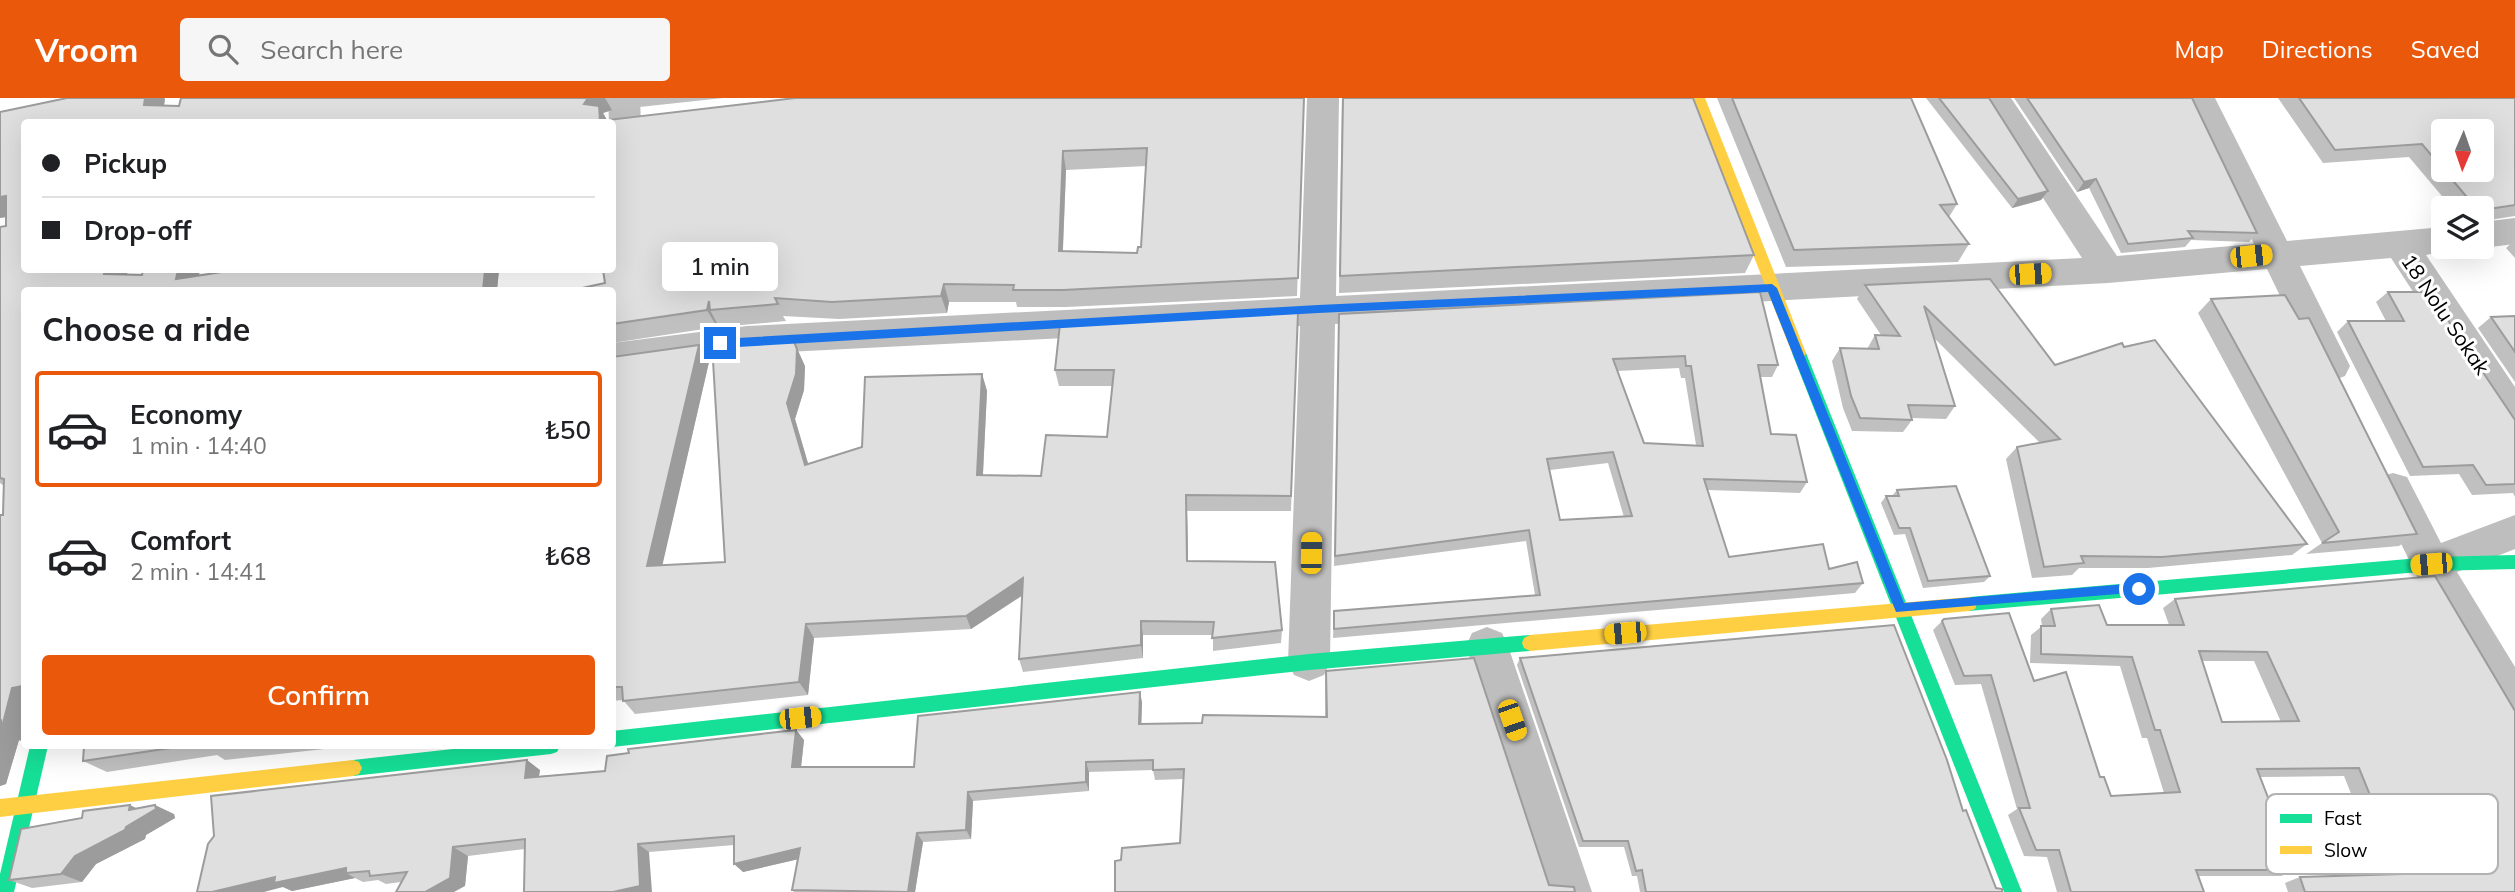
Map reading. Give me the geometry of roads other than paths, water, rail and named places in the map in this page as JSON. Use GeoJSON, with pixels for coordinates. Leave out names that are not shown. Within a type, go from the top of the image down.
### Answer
{"type":"FeatureCollection","features":[{"type":"Feature","properties":{"kind":"street"},"geometry":{"type":"LineString","coordinates":[[1308,662],[1323,98]]}},
{"type":"Feature","properties":{"kind":"street"},"geometry":{"type":"LineString","coordinates":[[1698,98],[2013,892]]}},
{"type":"Feature","properties":{"kind":"street"},"geometry":{"type":"LineString","coordinates":[[1994,98],[2108,270]]}},
{"type":"Feature","properties":{"kind":"street"},"geometry":{"type":"LineString","coordinates":[[2200,98],[2350,402]]}},
{"type":"Feature","properties":{"kind":"street"},"geometry":{"type":"LineString","coordinates":[[2494,234],[2515,231]]}},
{"type":"Feature","properties":{"kind":"street"},"geometry":{"type":"LineString","coordinates":[[616,357],[747,340],[2108,270],[2275,253],[2431,241]]}},
{"type":"Feature","properties":{"kind":"street","name":"18 Nolu Sokak"},"geometry":{"type":"LineString","coordinates":[[2401,245],[2515,417]]}},
{"type":"Feature","properties":{"kind":"street"},"geometry":{"type":"LineString","coordinates":[[2381,465],[2431,564],[2515,706]]}},
{"type":"Feature","properties":{"kind":"street"},"geometry":{"type":"LineString","coordinates":[[2431,564],[2515,532]]}},
{"type":"Feature","properties":{"kind":"street"},"geometry":{"type":"LineString","coordinates":[[616,739],[1308,662],[1900,608],[2431,564],[2515,562]]}},
{"type":"Feature","properties":{"kind":"street"},"geometry":{"type":"LineString","coordinates":[[1488,646],[1569,892]]}},
{"type":"Feature","properties":{"kind":"street"},"geometry":{"type":"LineString","coordinates":[[5,892],[38,749]]}},
{"type":"Feature","properties":{"kind":"street"},"geometry":{"type":"LineString","coordinates":[[0,808],[523,749]]}}]}
